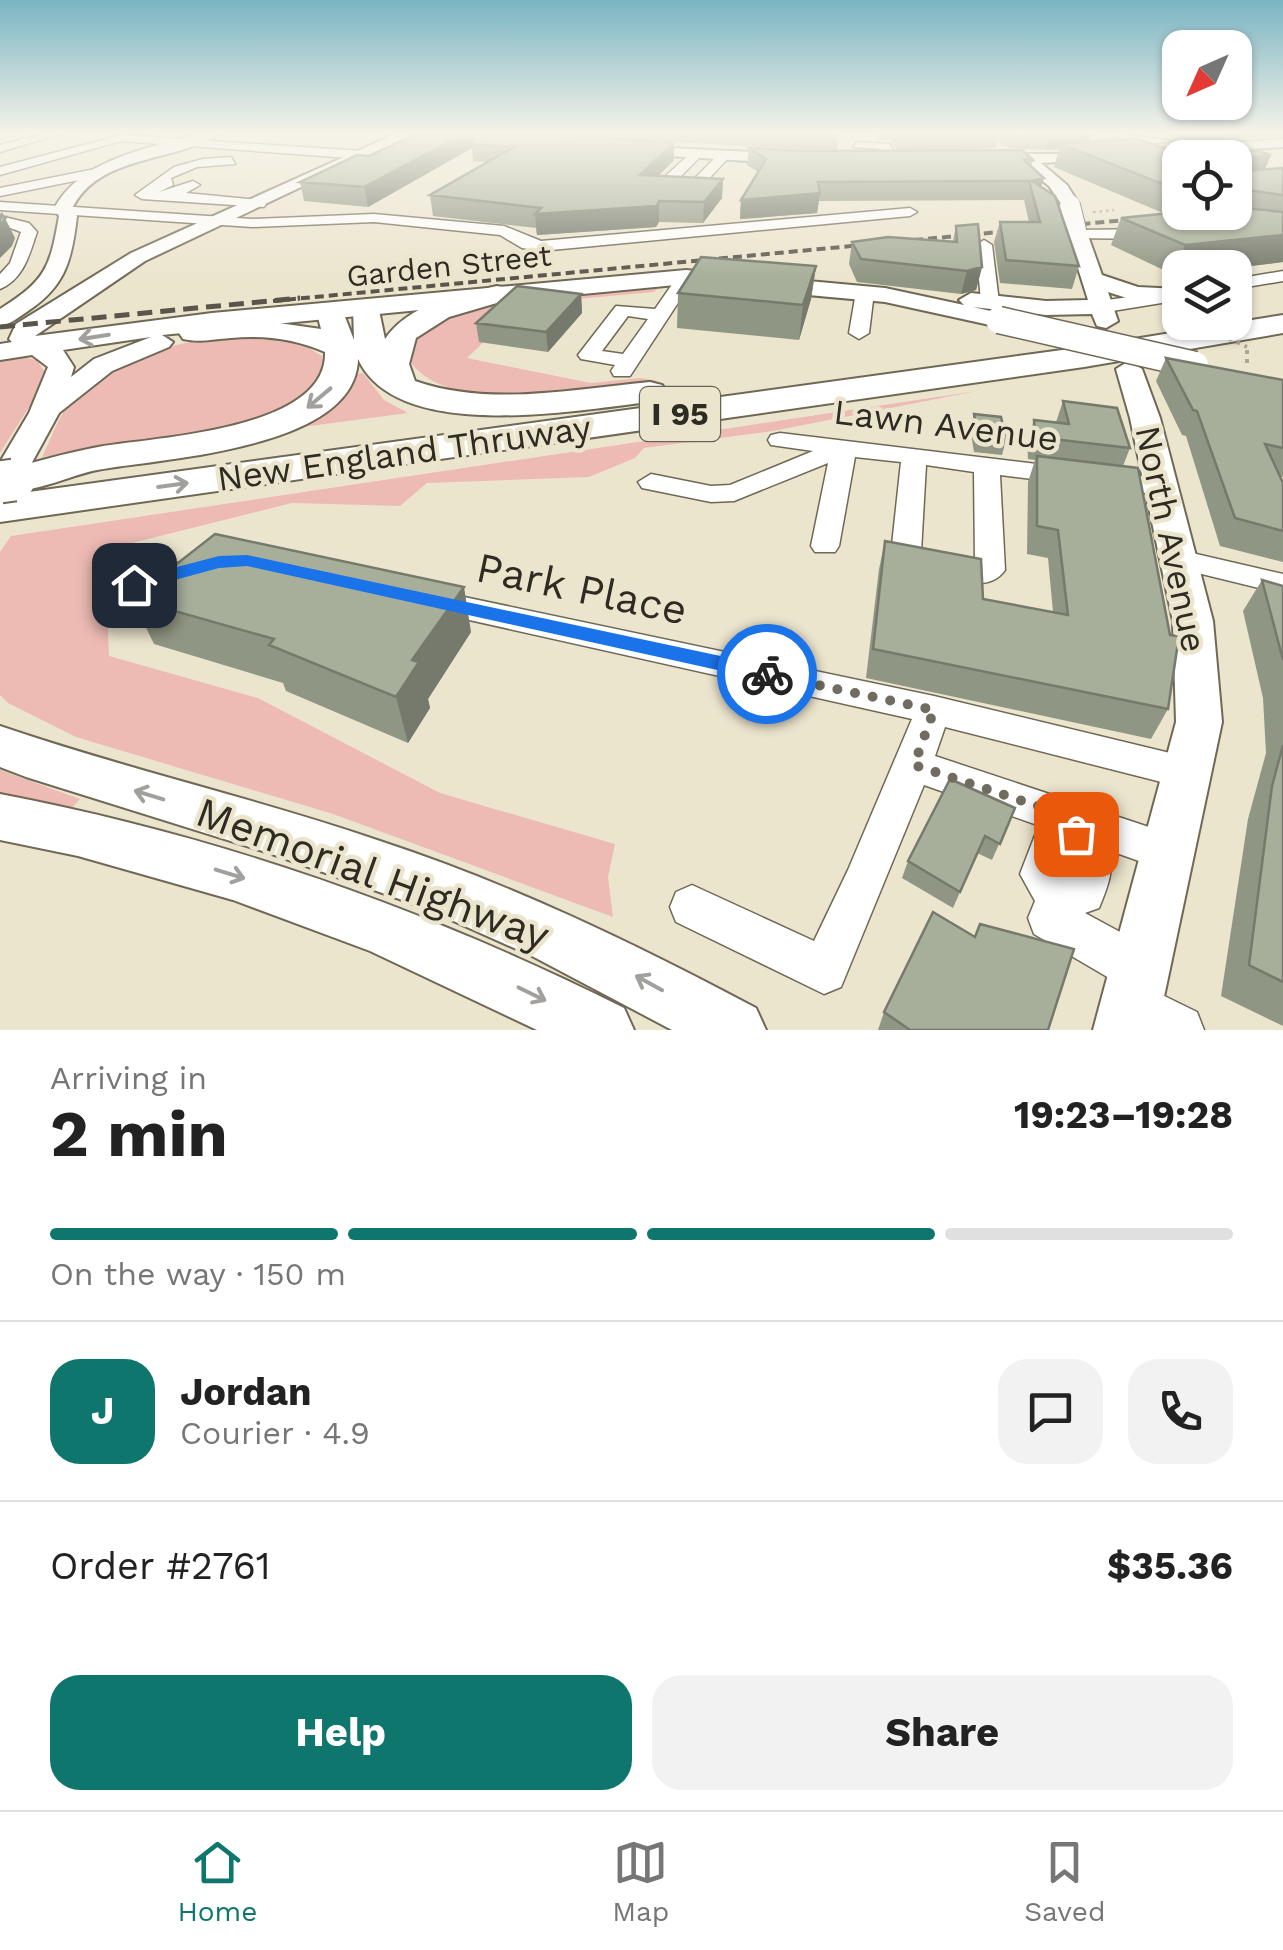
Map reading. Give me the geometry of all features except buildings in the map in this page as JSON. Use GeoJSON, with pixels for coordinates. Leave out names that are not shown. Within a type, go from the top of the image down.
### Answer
{"type":"FeatureCollection","features":[{"type":"Feature","properties":{"kind":"highway"},"geometry":{"type":"LineString","coordinates":[[400,386],[392,366],[392,350],[407,329],[438,311],[497,294]]}},
{"type":"Feature","properties":{"kind":"highway"},"geometry":{"type":"LineString","coordinates":[[1252,309],[1283,303]]}},
{"type":"Feature","properties":{"kind":"highway"},"geometry":{"type":"LineString","coordinates":[[367,307],[374,360],[400,386],[437,399],[486,403],[695,389]]}},
{"type":"Feature","properties":{"kind":"highway","name":"New England Thruway"},"geometry":{"type":"LineString","coordinates":[[3,490],[695,389],[1162,307]]}},
{"type":"Feature","properties":{"kind":"highway"},"geometry":{"type":"LineString","coordinates":[[88,476],[248,433],[289,418],[330,389],[341,369],[339,347],[312,312]]}},
{"type":"Feature","properties":{"kind":"highway","name":"New England Thruway"},"geometry":{"type":"LineString","coordinates":[[88,476],[1065,360],[1283,324]]}},
{"type":"Feature","properties":{"kind":"highway"},"geometry":{"type":"LineString","coordinates":[[194,333],[276,328],[306,333],[339,347]]}},
{"type":"Feature","properties":{"kind":"main road"},"geometry":{"type":"LineString","coordinates":[[0,319],[59,275],[68,216],[63,209],[70,192],[85,182]]}},
{"type":"Feature","properties":{"kind":"main road"},"geometry":{"type":"LineString","coordinates":[[3,490],[44,414],[62,368],[56,357],[22,339],[23,332],[71,297],[138,257],[258,204],[297,182]]}},
{"type":"Feature","properties":{"kind":"main road"},"geometry":{"type":"LineString","coordinates":[[1051,182],[1062,191],[1072,186],[1071,182]]}},
{"type":"Feature","properties":{"kind":"main road","name":"North Avenue"},"geometry":{"type":"LineString","coordinates":[[1060,182],[1103,314],[1124,360],[1162,486],[1199,668],[1199,722],[1166,852],[1144,1008]]}},
{"type":"Feature","properties":{"kind":"main road","name":"Garden Street"},"geometry":{"type":"LineString","coordinates":[[0,352],[212,320],[686,278],[865,292],[995,311]]}},
{"type":"Feature","properties":{"kind":"main road"},"geometry":{"type":"LineString","coordinates":[[1091,280],[1162,300]]}},
{"type":"Feature","properties":{"kind":"main road","name":"Garden Street"},"geometry":{"type":"LineString","coordinates":[[905,298],[935,298],[995,311],[1124,360],[1238,369]]}},
{"type":"Feature","properties":{"kind":"main road"},"geometry":{"type":"LineString","coordinates":[[995,311],[1060,309],[1103,314]]}},
{"type":"Feature","properties":{"kind":"main road"},"geometry":{"type":"LineString","coordinates":[[44,414],[103,364],[145,347],[194,333],[312,312]]}},
{"type":"Feature","properties":{"kind":"main road","name":"Memorial Highway"},"geometry":{"type":"LineString","coordinates":[[0,746],[367,862],[488,907],[614,964],[734,1030]]}},
{"type":"Feature","properties":{"kind":"main road","name":"Memorial Highway"},"geometry":{"type":"LineString","coordinates":[[0,817],[124,843],[349,914],[491,974],[602,1030]]}},
{"type":"Feature","properties":{"kind":"street"},"geometry":{"type":"LineString","coordinates":[[0,192],[50,182]]}},
{"type":"Feature","properties":{"kind":"street"},"geometry":{"type":"LineString","coordinates":[[168,182],[142,194],[258,204]]}},
{"type":"Feature","properties":{"kind":"street"},"geometry":{"type":"LineString","coordinates":[[668,182],[697,182]]}},
{"type":"Feature","properties":{"kind":"street"},"geometry":{"type":"LineString","coordinates":[[169,196],[193,185]]}},
{"type":"Feature","properties":{"kind":"street"},"geometry":{"type":"LineString","coordinates":[[0,206],[271,223],[374,218],[493,229],[528,245],[541,246],[910,212]]}},
{"type":"Feature","properties":{"kind":"street"},"geometry":{"type":"LineString","coordinates":[[0,220],[24,226],[29,232],[18,264],[0,284]]}},
{"type":"Feature","properties":{"kind":"street"},"geometry":{"type":"LineString","coordinates":[[1077,232],[1119,237],[1172,232]]}},
{"type":"Feature","properties":{"kind":"street"},"geometry":{"type":"LineString","coordinates":[[984,246],[995,311]]}},
{"type":"Feature","properties":{"kind":"street"},"geometry":{"type":"LineString","coordinates":[[1252,281],[1283,276]]}},
{"type":"Feature","properties":{"kind":"street"},"geometry":{"type":"LineString","coordinates":[[660,315],[623,310],[588,355],[625,366],[686,278]]}},
{"type":"Feature","properties":{"kind":"street"},"geometry":{"type":"LineString","coordinates":[[859,333],[865,292]]}},
{"type":"Feature","properties":{"kind":"street"},"geometry":{"type":"LineString","coordinates":[[1103,314],[1162,306]]}},
{"type":"Feature","properties":{"kind":"street","name":"Lawn Avenue"},"geometry":{"type":"LineString","coordinates":[[780,440],[1162,486]]}},
{"type":"Feature","properties":{"kind":"street"},"geometry":{"type":"LineString","coordinates":[[651,482],[710,494],[734,493],[844,448]]}},
{"type":"Feature","properties":{"kind":"street"},"geometry":{"type":"LineString","coordinates":[[825,546],[844,448]]}},
{"type":"Feature","properties":{"kind":"street"},"geometry":{"type":"LineString","coordinates":[[914,456],[906,554],[914,562],[982,575],[990,570],[987,465]]}},
{"type":"Feature","properties":{"kind":"street"},"geometry":{"type":"LineString","coordinates":[[1179,560],[1283,584]]}},
{"type":"Feature","properties":{"kind":"street"},"geometry":{"type":"LineString","coordinates":[[133,585],[219,562]]}},
{"type":"Feature","properties":{"kind":"street","name":"Park Place"},"geometry":{"type":"LineString","coordinates":[[400,594],[934,710],[1185,772]]}},
{"type":"Feature","properties":{"kind":"street"},"geometry":{"type":"LineString","coordinates":[[692,907],[824,970],[914,765],[934,710]]}},
{"type":"Feature","properties":{"kind":"street"},"geometry":{"type":"LineString","coordinates":[[914,765],[1078,827],[1166,852]]}},
{"type":"Feature","properties":{"kind":"street"},"geometry":{"type":"LineString","coordinates":[[1078,827],[1052,842],[1042,874],[1058,899],[1050,918],[1144,1008]]}},
{"type":"Feature","properties":{"kind":"path"},"geometry":{"type":"LineString","coordinates":[[1090,212],[1114,210]]}},
{"type":"Feature","properties":{"kind":"path"},"geometry":{"type":"LineString","coordinates":[[1233,340],[1247,347],[1238,369]]}},
{"type":"Feature","properties":{"kind":"shaded area"},"geometry":{"type":"Polygon","coordinates":[[[660,286],[654,292],[523,304],[467,358],[591,383],[640,378],[658,381],[521,396],[483,394],[450,388],[423,375],[406,354],[423,333],[449,317],[482,306],[559,293],[660,286]]]}},
{"type":"Feature","properties":{"kind":"shaded area"},"geometry":{"type":"Polygon","coordinates":[[[258,335],[299,342],[322,356],[327,377],[277,416],[185,439],[42,457],[66,408],[82,389],[103,374],[127,361],[180,344],[258,335]]]}},
{"type":"Feature","properties":{"kind":"shaded area"},"geometry":{"type":"Polygon","coordinates":[[[0,358],[37,360],[48,377],[0,453],[0,358]]]}},
{"type":"Feature","properties":{"kind":"shaded area"},"geometry":{"type":"Polygon","coordinates":[[[363,373],[384,400],[408,413],[303,427],[304,419],[351,375],[363,373]]]}},
{"type":"Feature","properties":{"kind":"shaded area"},"geometry":{"type":"Polygon","coordinates":[[[977,391],[773,431],[644,448],[635,458],[589,477],[427,483],[400,506],[292,503],[104,550],[109,656],[258,698],[440,793],[615,844],[608,877],[613,917],[333,814],[76,737],[8,703],[0,695],[0,552],[11,536],[977,391]]]}},
{"type":"Feature","properties":{"kind":"shaded area"},"geometry":{"type":"Polygon","coordinates":[[[0,770],[80,799],[70,810],[0,797],[0,770]]]}},
{"type":"Feature","properties":{"kind":"railway"},"geometry":{"type":"LineString","coordinates":[[273,301],[1162,216]]}},
{"type":"Feature","properties":{"kind":"railway"},"geometry":{"type":"LineString","coordinates":[[0,327],[300,298]]}},
{"type":"Feature","properties":{"kind":"way so far"},"geometry":{"type":"LineString","coordinates":[[767,674],[934,710],[914,765],[1080,820],[1076,834]]}},
{"type":"Feature","properties":{"kind":"route"},"geometry":{"type":"LineString","coordinates":[[134,585],[219,562],[247,561],[767,674]]}}]}
